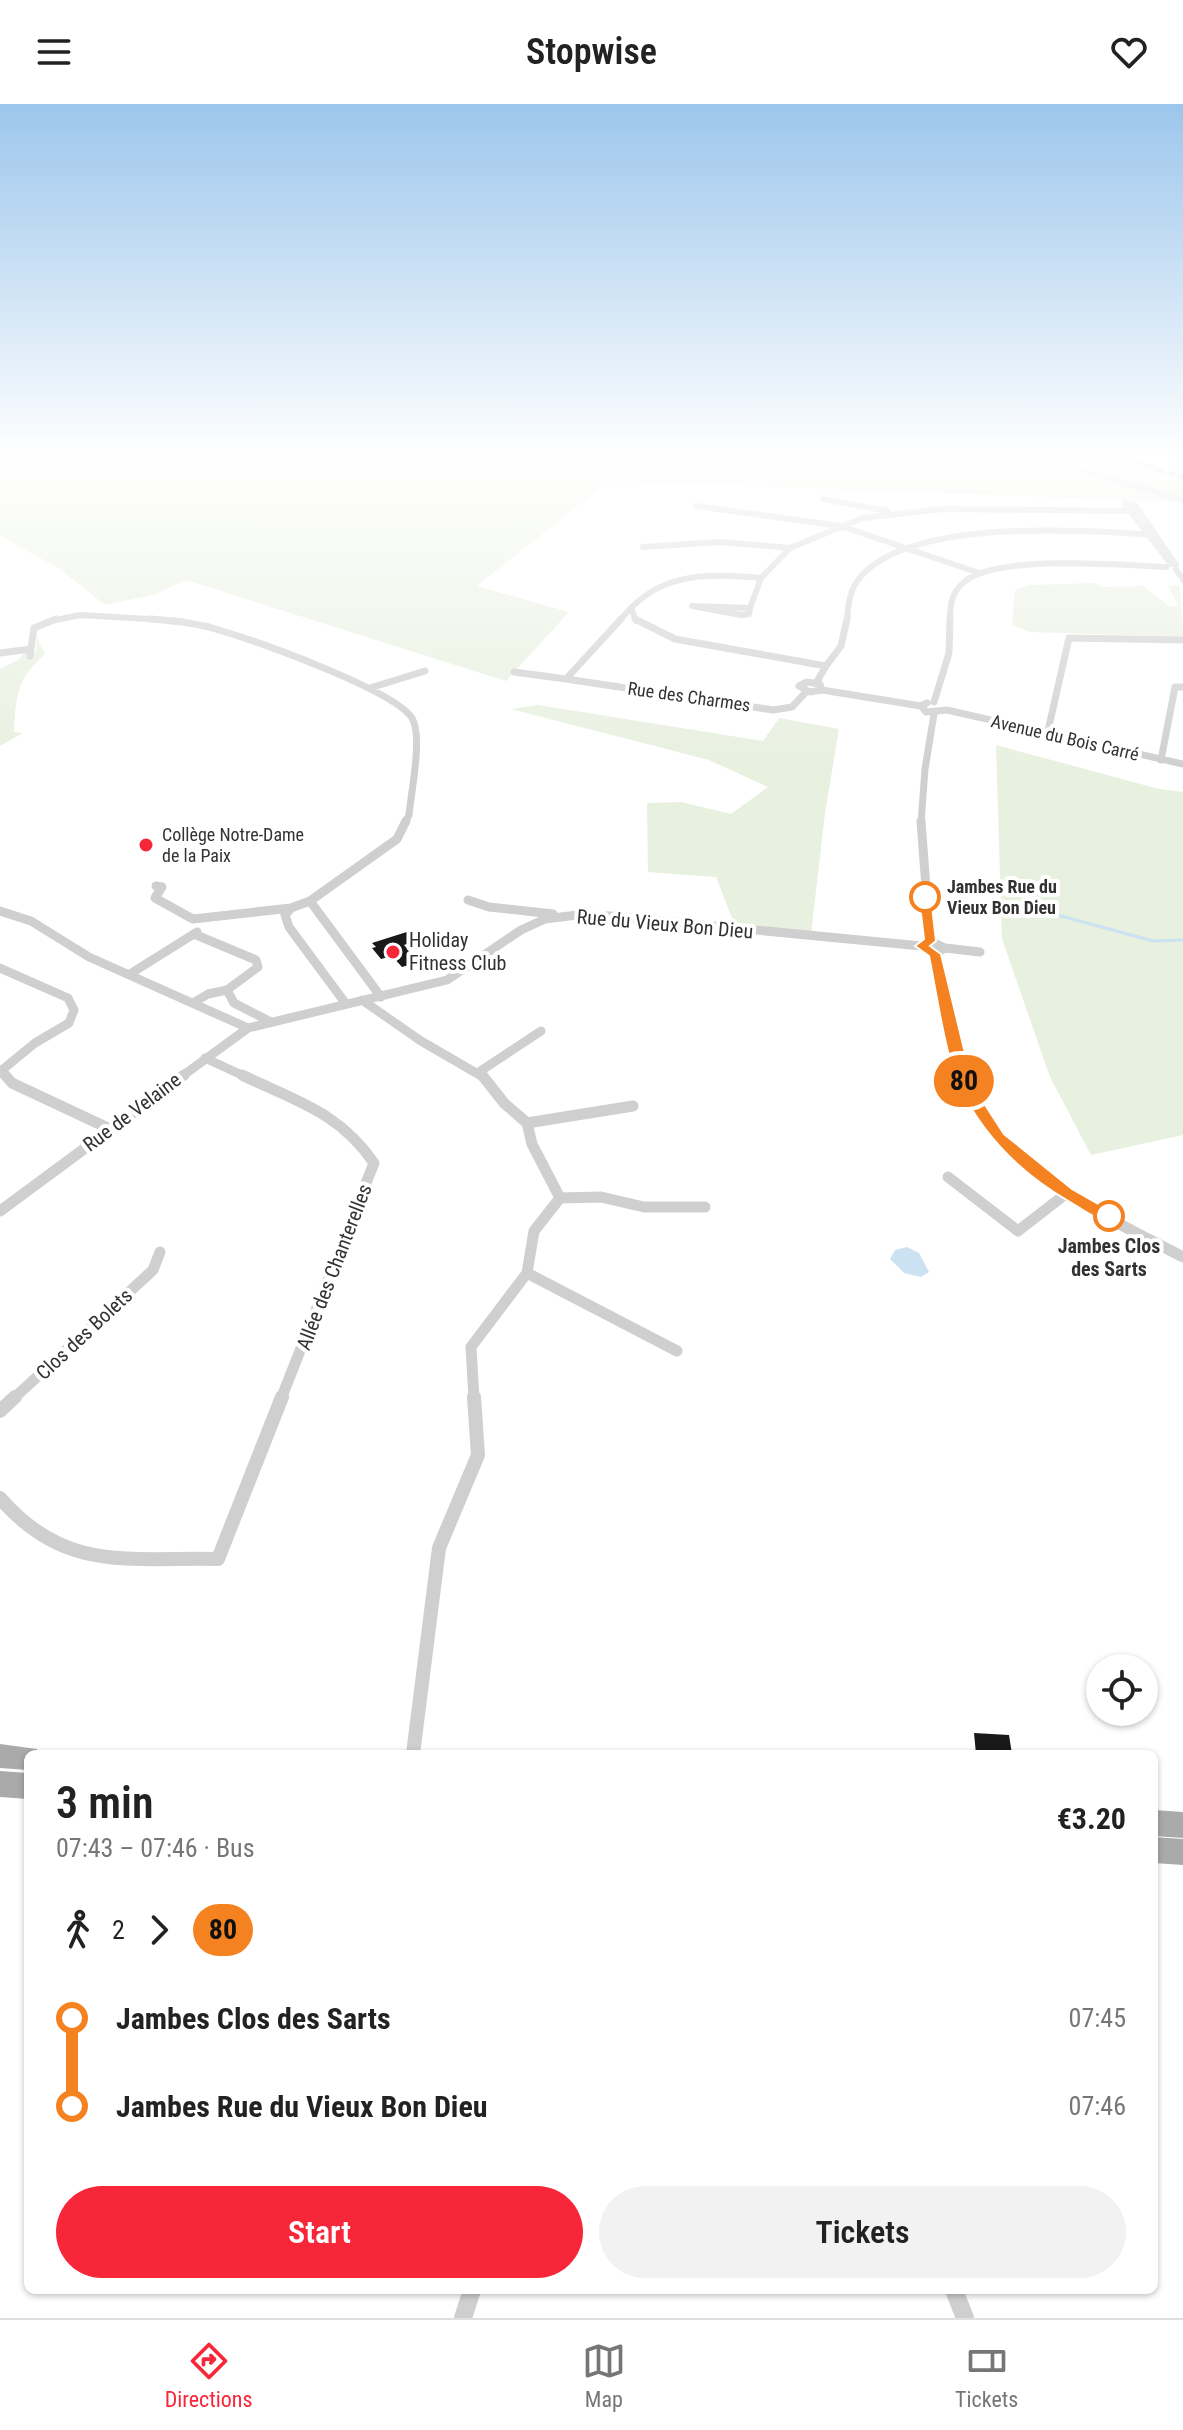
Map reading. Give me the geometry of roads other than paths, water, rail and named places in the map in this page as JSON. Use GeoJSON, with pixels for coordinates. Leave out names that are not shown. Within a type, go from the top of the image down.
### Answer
{"type":"FeatureCollection","features":[{"type":"Feature","properties":{"kind":"main road"},"geometry":{"type":"LineString","coordinates":[[0,1756],[24,1758]]}},
{"type":"Feature","properties":{"kind":"main road"},"geometry":{"type":"LineString","coordinates":[[0,1784],[24,1786]]}},
{"type":"Feature","properties":{"kind":"main road"},"geometry":{"type":"LineString","coordinates":[[1158,1823],[1183,1825]]}},
{"type":"Feature","properties":{"kind":"main road"},"geometry":{"type":"LineString","coordinates":[[1158,1850],[1183,1852]]}},
{"type":"Feature","properties":{"kind":"street"},"geometry":{"type":"LineString","coordinates":[[750,608],[692,606],[749,614],[761,578],[775,563]]}},
{"type":"Feature","properties":{"kind":"street"},"geometry":{"type":"LineString","coordinates":[[816,683],[826,666],[833,661],[847,631],[857,581],[877,563]]}},
{"type":"Feature","properties":{"kind":"street"},"geometry":{"type":"LineString","coordinates":[[954,563],[979,573]]}},
{"type":"Feature","properties":{"kind":"street"},"geometry":{"type":"LineString","coordinates":[[934,702],[950,641],[953,593],[963,581],[979,573],[1056,564],[1176,567],[1183,580]]}},
{"type":"Feature","properties":{"kind":"street"},"geometry":{"type":"LineString","coordinates":[[566,679],[648,589],[677,578],[761,578]]}},
{"type":"Feature","properties":{"kind":"street"},"geometry":{"type":"LineString","coordinates":[[631,608],[636,621]]}},
{"type":"Feature","properties":{"kind":"street"},"geometry":{"type":"LineString","coordinates":[[0,653],[30,653],[34,628],[59,618],[80,615],[182,621],[221,630],[370,688],[411,716],[417,733],[407,825],[388,847],[310,901],[288,912],[207,925]]}},
{"type":"Feature","properties":{"kind":"street"},"geometry":{"type":"LineString","coordinates":[[620,620],[636,621],[675,639],[826,666]]}},
{"type":"Feature","properties":{"kind":"street"},"geometry":{"type":"LineString","coordinates":[[1047,735],[1069,638],[1183,640]]}},
{"type":"Feature","properties":{"kind":"street"},"geometry":{"type":"LineString","coordinates":[[370,688],[425,671]]}},
{"type":"Feature","properties":{"kind":"street","name":"Rue des Charmes"},"geometry":{"type":"LineString","coordinates":[[514,672],[773,710],[792,707],[806,692]]}},
{"type":"Feature","properties":{"kind":"street"},"geometry":{"type":"LineString","coordinates":[[816,683],[822,690]]}},
{"type":"Feature","properties":{"kind":"street"},"geometry":{"type":"LineString","coordinates":[[816,683],[800,684],[799,688],[806,692],[822,690],[921,706],[934,714],[947,710]]}},
{"type":"Feature","properties":{"kind":"street"},"geometry":{"type":"LineString","coordinates":[[1161,760],[1175,687],[1183,687]]}},
{"type":"Feature","properties":{"kind":"street"},"geometry":{"type":"LineString","coordinates":[[921,706],[934,702],[947,710]]}},
{"type":"Feature","properties":{"kind":"street","name":"Avenue du Bois Carré"},"geometry":{"type":"LineString","coordinates":[[947,710],[1183,764]]}},
{"type":"Feature","properties":{"kind":"street"},"geometry":{"type":"LineString","coordinates":[[926,943],[923,871],[925,749],[934,714]]}},
{"type":"Feature","properties":{"kind":"street"},"geometry":{"type":"LineString","coordinates":[[156,886],[162,887],[155,898],[192,919],[288,912]]}},
{"type":"Feature","properties":{"kind":"street"},"geometry":{"type":"LineString","coordinates":[[468,900],[489,907],[566,915]]}},
{"type":"Feature","properties":{"kind":"street"},"geometry":{"type":"LineString","coordinates":[[310,901],[381,997]]}},
{"type":"Feature","properties":{"kind":"street"},"geometry":{"type":"LineString","coordinates":[[0,911],[31,921],[89,957],[248,1028]]}},
{"type":"Feature","properties":{"kind":"street"},"geometry":{"type":"LineString","coordinates":[[227,990],[234,1003],[269,1021],[346,1004],[289,927],[288,912]]}},
{"type":"Feature","properties":{"kind":"street","name":"Rue du Vieux Bon Dieu"},"geometry":{"type":"LineString","coordinates":[[346,1004],[447,980],[485,960],[528,926],[566,915],[926,943],[940,951]]}},
{"type":"Feature","properties":{"kind":"street"},"geometry":{"type":"LineString","coordinates":[[130,974],[217,919]]}},
{"type":"Feature","properties":{"kind":"street"},"geometry":{"type":"LineString","coordinates":[[193,1003],[208,994],[227,990],[254,971],[258,963],[194,934]]}},
{"type":"Feature","properties":{"kind":"street"},"geometry":{"type":"LineString","coordinates":[[980,952],[940,951],[966,1086],[999,1138],[1041,1176],[1067,1193],[1183,1257]]}},
{"type":"Feature","properties":{"kind":"street"},"geometry":{"type":"LineString","coordinates":[[0,968],[68,998],[74,1010],[69,1023],[35,1043],[1,1070],[12,1083],[110,1129]]}},
{"type":"Feature","properties":{"kind":"street"},"geometry":{"type":"LineString","coordinates":[[362,1000],[421,1041],[479,1072],[504,1103],[527,1123],[532,1144],[560,1198]]}},
{"type":"Feature","properties":{"kind":"street","name":"Rue de Velaine"},"geometry":{"type":"LineString","coordinates":[[0,1211],[205,1058],[248,1028],[269,1021]]}},
{"type":"Feature","properties":{"kind":"street"},"geometry":{"type":"LineString","coordinates":[[479,1072],[541,1031]]}},
{"type":"Feature","properties":{"kind":"street","name":"Allée des Chanterelles"},"geometry":{"type":"LineString","coordinates":[[0,1498],[33,1531],[61,1548],[88,1553],[218,1559],[374,1163],[357,1138],[335,1119],[205,1058]]}},
{"type":"Feature","properties":{"kind":"street"},"geometry":{"type":"LineString","coordinates":[[527,1123],[633,1106]]}},
{"type":"Feature","properties":{"kind":"street"},"geometry":{"type":"LineString","coordinates":[[948,1177],[1018,1231],[1067,1193]]}},
{"type":"Feature","properties":{"kind":"street"},"geometry":{"type":"LineString","coordinates":[[560,1198],[601,1197],[644,1207],[705,1207]]}},
{"type":"Feature","properties":{"kind":"street"},"geometry":{"type":"LineString","coordinates":[[414,1750],[439,1548],[478,1455],[471,1347],[527,1273],[534,1231],[560,1198]]}},
{"type":"Feature","properties":{"kind":"street","name":"Clos des Bolets"},"geometry":{"type":"LineString","coordinates":[[0,1411],[153,1270],[160,1252]]}},
{"type":"Feature","properties":{"kind":"street"},"geometry":{"type":"LineString","coordinates":[[527,1273],[677,1351]]}},
{"type":"Feature","properties":{"kind":"street"},"geometry":{"type":"LineString","coordinates":[[463,2318],[471,2294]]}},
{"type":"Feature","properties":{"kind":"street"},"geometry":{"type":"LineString","coordinates":[[956,2294],[965,2318]]}},
{"type":"Feature","properties":{"kind":"water"},"geometry":{"type":"Polygon","coordinates":[[[907,1247],[919,1253],[929,1272],[921,1277],[904,1273],[890,1259],[895,1250],[907,1247]]]}},
{"type":"Feature","properties":{"kind":"waterway"},"geometry":{"type":"LineString","coordinates":[[1017,904],[1153,941],[1183,940]]}},
{"type":"Feature","properties":{"kind":"place","name":"Collège Notre-Dame de la Paix"},"geometry":{"type":"Point","coordinates":[146,845]}},
{"type":"Feature","properties":{"kind":"place","name":"Jambes Rue du Vieux Bon Dieu"},"geometry":{"type":"Point","coordinates":[925,897]}},
{"type":"Feature","properties":{"kind":"place","name":"Holiday Fitness Club"},"geometry":{"type":"Point","coordinates":[393,952]}},
{"type":"Feature","properties":{"kind":"place","name":"Jambes Clos des Sarts"},"geometry":{"type":"Point","coordinates":[1109,1216]}}]}
